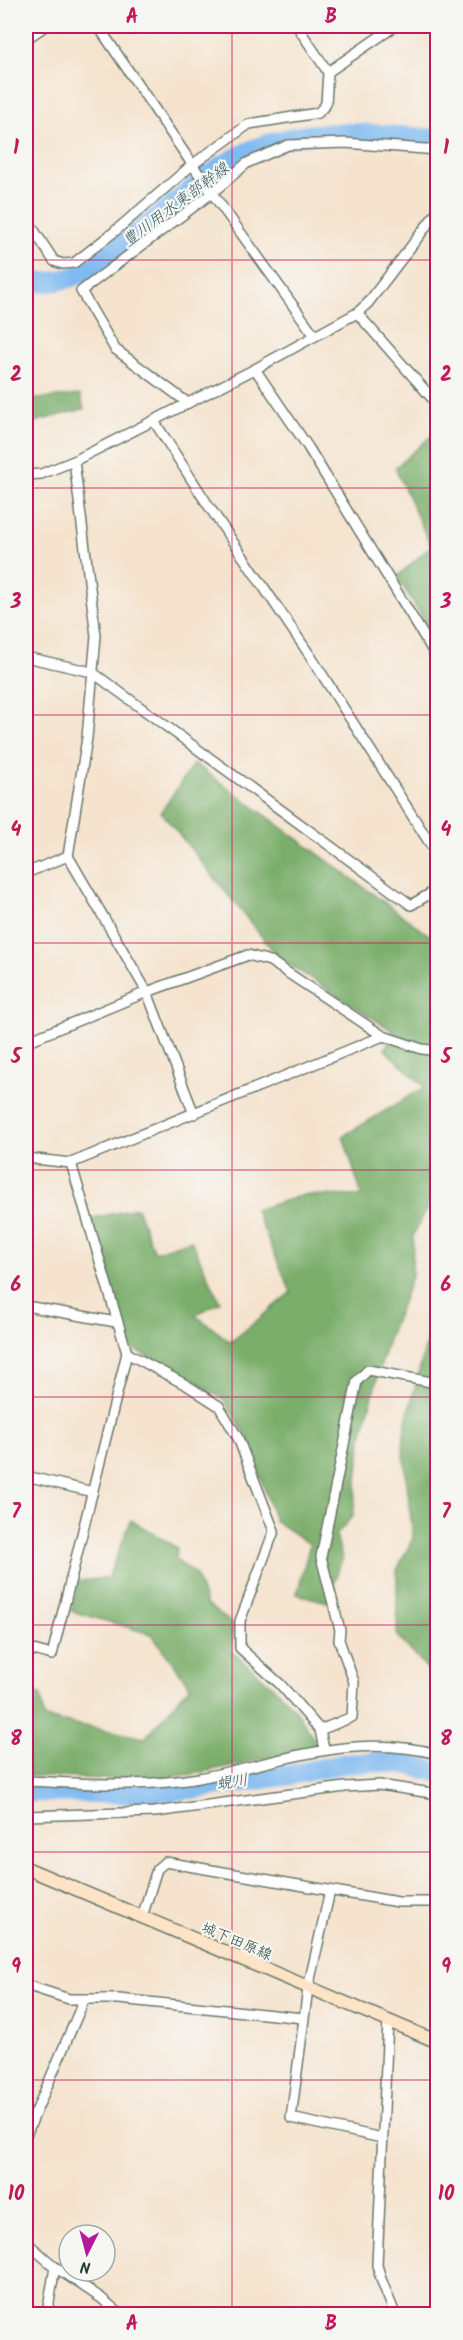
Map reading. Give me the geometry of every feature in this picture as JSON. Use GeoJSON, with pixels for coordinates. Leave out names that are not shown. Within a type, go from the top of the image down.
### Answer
{"type":"FeatureCollection","features":[{"type":"Feature","properties":{"kind":"main road","name":"城下田原線"},"geometry":{"type":"LineString","coordinates":[[26,1868],[438,2042]]}},
{"type":"Feature","properties":{"kind":"street"},"geometry":{"type":"LineString","coordinates":[[26,39],[45,26]]}},
{"type":"Feature","properties":{"kind":"street"},"geometry":{"type":"LineString","coordinates":[[98,26],[195,169],[315,336]]}},
{"type":"Feature","properties":{"kind":"street"},"geometry":{"type":"LineString","coordinates":[[26,219],[54,261],[63,264],[74,262],[195,169],[249,124],[318,113],[326,104],[328,72],[297,26]]}},
{"type":"Feature","properties":{"kind":"street"},"geometry":{"type":"LineString","coordinates":[[328,72],[395,26]]}},
{"type":"Feature","properties":{"kind":"street"},"geometry":{"type":"LineString","coordinates":[[188,403],[115,349],[81,291],[247,163],[288,145],[345,143],[438,150]]}},
{"type":"Feature","properties":{"kind":"street"},"geometry":{"type":"LineString","coordinates":[[26,476],[41,474],[74,461],[255,369],[357,313],[438,211]]}},
{"type":"Feature","properties":{"kind":"street"},"geometry":{"type":"LineString","coordinates":[[357,313],[438,405]]}},
{"type":"Feature","properties":{"kind":"street"},"geometry":{"type":"LineString","coordinates":[[255,369],[308,447],[438,659]]}},
{"type":"Feature","properties":{"kind":"street"},"geometry":{"type":"LineString","coordinates":[[154,421],[311,657],[438,856]]}},
{"type":"Feature","properties":{"kind":"street"},"geometry":{"type":"LineString","coordinates":[[74,461],[96,636],[87,738],[68,856],[147,992],[194,1114]]}},
{"type":"Feature","properties":{"kind":"street"},"geometry":{"type":"LineString","coordinates":[[26,657],[92,672],[411,905],[438,889]]}},
{"type":"Feature","properties":{"kind":"street"},"geometry":{"type":"LineString","coordinates":[[26,873],[68,856]]}},
{"type":"Feature","properties":{"kind":"street"},"geometry":{"type":"LineString","coordinates":[[26,1042],[147,992],[248,955],[270,961],[383,1036],[422,1050],[438,1051]]}},
{"type":"Feature","properties":{"kind":"street"},"geometry":{"type":"LineString","coordinates":[[26,1158],[71,1164],[383,1036]]}},
{"type":"Feature","properties":{"kind":"street"},"geometry":{"type":"LineString","coordinates":[[26,1648],[52,1655],[127,1353],[71,1164]]}},
{"type":"Feature","properties":{"kind":"street"},"geometry":{"type":"LineString","coordinates":[[26,1306],[116,1322]]}},
{"type":"Feature","properties":{"kind":"street"},"geometry":{"type":"LineString","coordinates":[[127,1353],[188,1386],[219,1406],[238,1438],[274,1531],[240,1621],[240,1648],[280,1684],[320,1730],[324,1749]]}},
{"type":"Feature","properties":{"kind":"street"},"geometry":{"type":"LineString","coordinates":[[320,1730],[352,1717],[354,1682],[339,1640],[340,1630],[321,1557],[357,1381],[368,1370],[431,1382],[438,1388]]}},
{"type":"Feature","properties":{"kind":"street"},"geometry":{"type":"LineString","coordinates":[[26,1476],[93,1492]]}},
{"type":"Feature","properties":{"kind":"street"},"geometry":{"type":"LineString","coordinates":[[26,1781],[140,1784],[198,1778],[324,1749],[373,1745],[438,1754]]}},
{"type":"Feature","properties":{"kind":"street"},"geometry":{"type":"LineString","coordinates":[[26,1816],[155,1812],[345,1787],[379,1785],[438,1794]]}},
{"type":"Feature","properties":{"kind":"street"},"geometry":{"type":"LineString","coordinates":[[142,1917],[157,1869],[165,1862],[398,1902],[438,1902]]}},
{"type":"Feature","properties":{"kind":"street"},"geometry":{"type":"LineString","coordinates":[[330,1891],[308,1988],[291,2118],[382,2138]]}},
{"type":"Feature","properties":{"kind":"street"},"geometry":{"type":"LineString","coordinates":[[26,1985],[69,1999],[119,1999],[303,2018]]}},
{"type":"Feature","properties":{"kind":"street"},"geometry":{"type":"LineString","coordinates":[[26,2135],[84,2000]]}},
{"type":"Feature","properties":{"kind":"street"},"geometry":{"type":"LineString","coordinates":[[388,2021],[378,2265],[395,2314]]}},
{"type":"Feature","properties":{"kind":"street"},"geometry":{"type":"LineString","coordinates":[[26,2242],[55,2267],[101,2298],[120,2314]]}},
{"type":"Feature","properties":{"kind":"street"},"geometry":{"type":"LineString","coordinates":[[47,2314],[55,2267]]}},
{"type":"Feature","properties":{"kind":"green space"},"geometry":{"type":"Polygon","coordinates":[[[80,395],[84,409],[26,424],[26,400],[80,395]]]}},
{"type":"Feature","properties":{"kind":"green space"},"geometry":{"type":"Polygon","coordinates":[[[437,431],[437,641],[397,577],[431,546],[395,468],[437,431]]]}},
{"type":"Feature","properties":{"kind":"green space"},"geometry":{"type":"Polygon","coordinates":[[[194,763],[437,941],[437,1193],[413,1236],[412,1276],[387,1342],[362,1436],[353,1516],[336,1535],[342,1558],[328,1602],[297,1594],[310,1544],[275,1521],[247,1436],[224,1400],[191,1378],[132,1349],[90,1219],[137,1208],[154,1252],[191,1240],[220,1302],[195,1315],[231,1342],[291,1292],[255,1210],[303,1195],[362,1196],[343,1136],[425,1087],[385,1050],[393,1031],[279,958],[161,812],[194,763]]]}},
{"type":"Feature","properties":{"kind":"green space"},"geometry":{"type":"Polygon","coordinates":[[[437,1300],[437,1679],[397,1636],[397,1570],[413,1538],[403,1446],[405,1427],[437,1300]]]}},
{"type":"Feature","properties":{"kind":"green space"},"geometry":{"type":"Polygon","coordinates":[[[131,1520],[177,1548],[176,1560],[196,1575],[206,1604],[233,1624],[232,1652],[292,1706],[310,1732],[316,1747],[194,1774],[137,1780],[26,1776],[26,1692],[41,1695],[44,1718],[145,1738],[190,1686],[151,1634],[71,1611],[79,1581],[108,1578],[131,1520]]]}},
{"type":"Feature","properties":{"kind":"waterway","name":"豊川用水東部幹線"},"geometry":{"type":"LineString","coordinates":[[26,281],[57,281],[87,271],[222,166],[248,151],[274,142],[327,133],[438,139]]}},
{"type":"Feature","properties":{"kind":"waterway","name":"蜆川"},"geometry":{"type":"LineString","coordinates":[[26,1792],[139,1794],[202,1788],[290,1775],[342,1764],[376,1762],[405,1764],[438,1772]]}}]}
